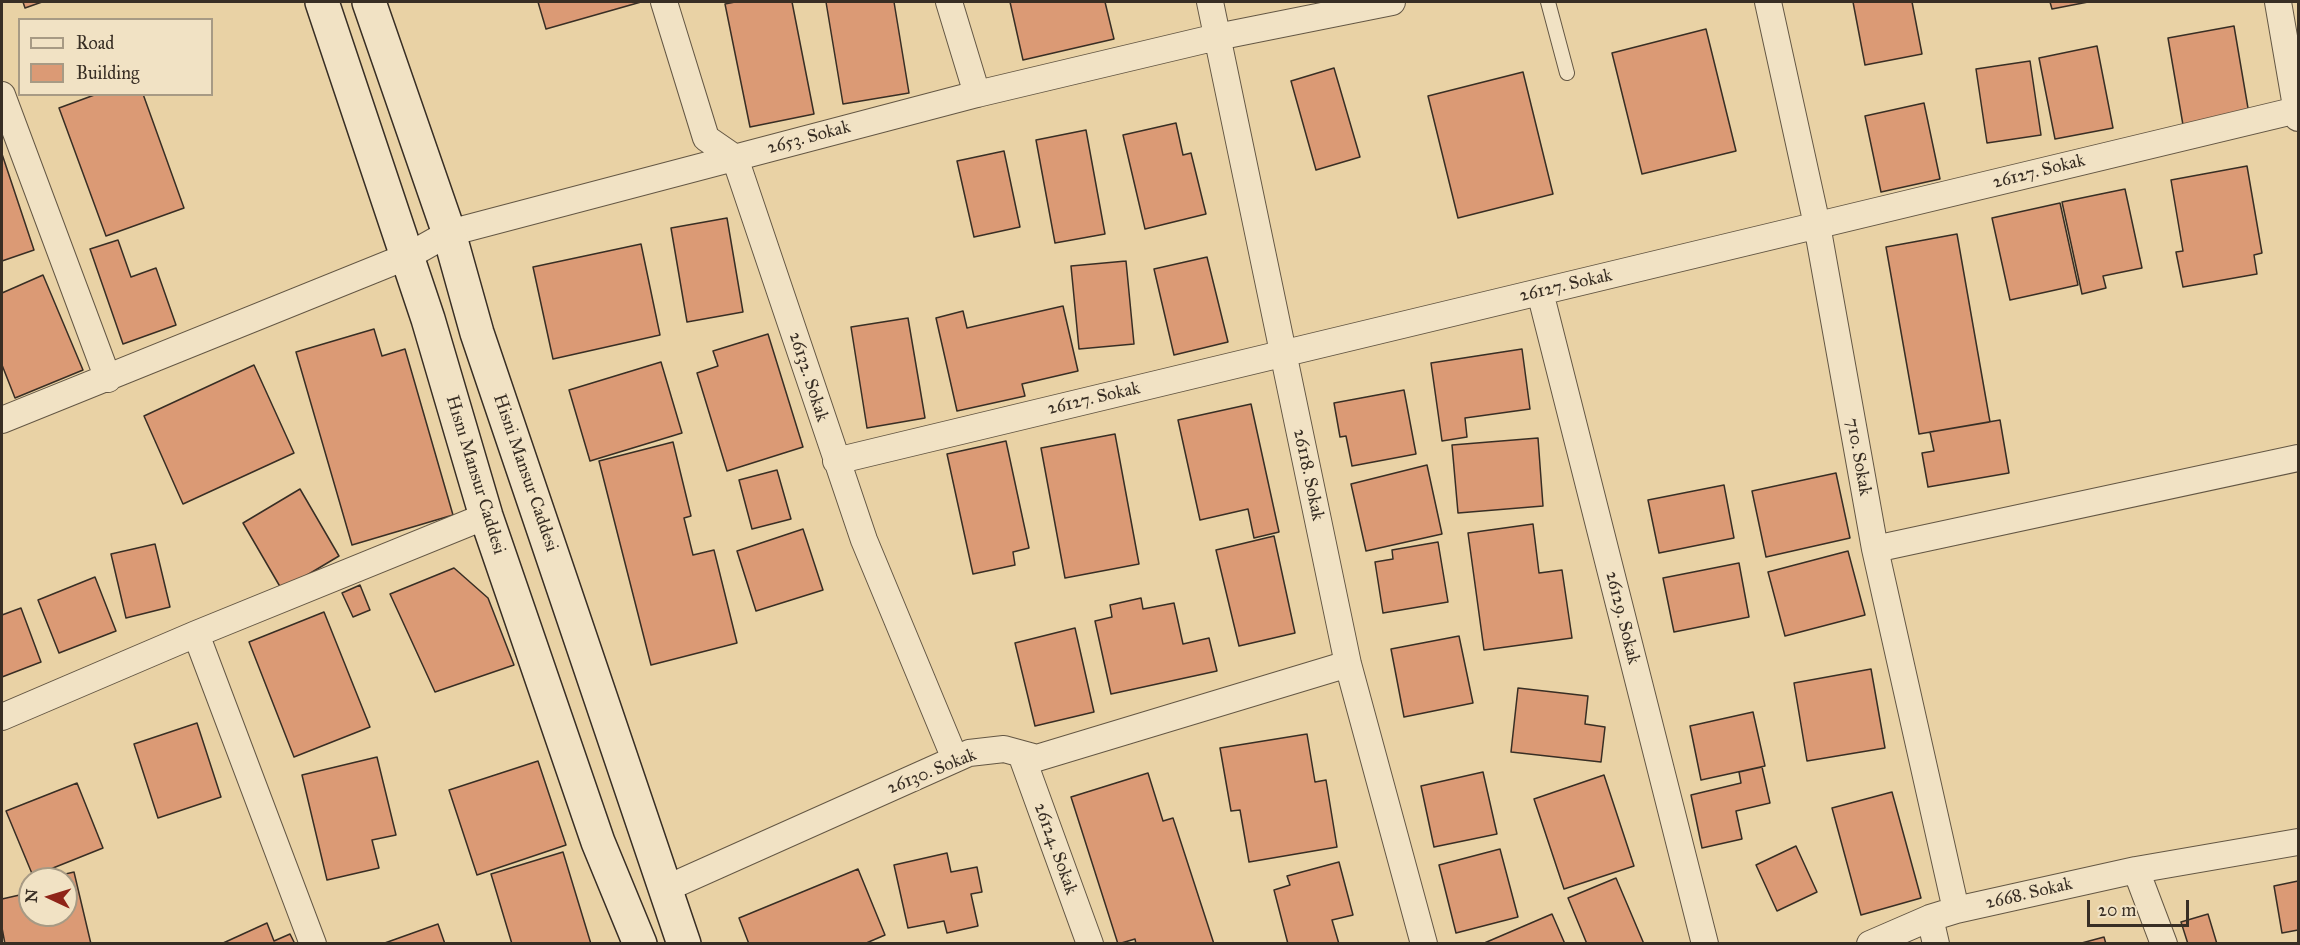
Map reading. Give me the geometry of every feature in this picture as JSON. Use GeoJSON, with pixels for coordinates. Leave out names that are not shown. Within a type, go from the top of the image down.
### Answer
{"type":"FeatureCollection","features":[{"type":"Feature","properties":{"kind":"main road","name":"Hısnı Mansur Caddesi"},"geometry":{"type":"LineString","coordinates":[[322,2],[408,256],[486,516],[598,843],[640,944]]}},
{"type":"Feature","properties":{"kind":"main road","name":"Hisni Mansur Caddesi"},"geometry":{"type":"LineString","coordinates":[[369,2],[448,233],[477,333],[684,944]]}},
{"type":"Feature","properties":{"kind":"street"},"geometry":{"type":"LineString","coordinates":[[664,2],[706,138],[735,158]]}},
{"type":"Feature","properties":{"kind":"street"},"geometry":{"type":"LineString","coordinates":[[949,2],[977,94]]}},
{"type":"Feature","properties":{"kind":"street","name":"26118. Sokak"},"geometry":{"type":"LineString","coordinates":[[1210,2],[1348,664],[1424,944]]}},
{"type":"Feature","properties":{"kind":"street","name":"2653. Sokak"},"geometry":{"type":"LineString","coordinates":[[2,420],[408,256],[448,233],[977,94],[1217,37],[1392,2]]}},
{"type":"Feature","properties":{"kind":"street","name":"710. Sokak"},"geometry":{"type":"LineString","coordinates":[[1768,2],[1817,225],[1875,549],[1956,910]]}},
{"type":"Feature","properties":{"kind":"street"},"geometry":{"type":"LineString","coordinates":[[2278,2],[2298,114]]}},
{"type":"Feature","properties":{"kind":"street"},"geometry":{"type":"LineString","coordinates":[[2,95],[108,379]]}},
{"type":"Feature","properties":{"kind":"street","name":"26127. Sokak"},"geometry":{"type":"LineString","coordinates":[[836,461],[1817,225],[2298,114]]}},
{"type":"Feature","properties":{"kind":"street","name":"26132. Sokak"},"geometry":{"type":"LineString","coordinates":[[735,158],[864,540],[955,759]]}},
{"type":"Feature","properties":{"kind":"street","name":"26129. Sokak"},"geometry":{"type":"LineString","coordinates":[[1540,292],[1705,944]]}},
{"type":"Feature","properties":{"kind":"street"},"geometry":{"type":"LineString","coordinates":[[1875,549],[2298,459]]}},
{"type":"Feature","properties":{"kind":"street"},"geometry":{"type":"LineString","coordinates":[[2,717],[196,634],[486,516]]}},
{"type":"Feature","properties":{"kind":"street"},"geometry":{"type":"LineString","coordinates":[[196,634],[312,944]]}},
{"type":"Feature","properties":{"kind":"street","name":"26130. Sokak"},"geometry":{"type":"LineString","coordinates":[[665,889],[969,753],[1004,749],[1037,758],[1348,664]]}},
{"type":"Feature","properties":{"kind":"street","name":"26124. Sokak"},"geometry":{"type":"LineString","coordinates":[[1021,754],[1090,944]]}},
{"type":"Feature","properties":{"kind":"street","name":"2668. Sokak"},"geometry":{"type":"LineString","coordinates":[[1870,944],[1930,918],[1956,910],[2136,870],[2298,842]]}},
{"type":"Feature","properties":{"kind":"street"},"geometry":{"type":"LineString","coordinates":[[2136,870],[2164,944]]}},
{"type":"Feature","properties":{"kind":"street"},"geometry":{"type":"LineString","coordinates":[[1930,918],[1936,944]]}},
{"type":"Feature","properties":{"kind":"lane"},"geometry":{"type":"LineString","coordinates":[[1548,2],[1567,73]]}},
{"type":"Feature","properties":{"kind":"building"},"geometry":{"type":"Polygon","coordinates":[[[23,2],[42,2],[25,8],[23,2]]]}},
{"type":"Feature","properties":{"kind":"building"},"geometry":{"type":"Polygon","coordinates":[[[538,2],[641,2],[546,29],[538,2]]]}},
{"type":"Feature","properties":{"kind":"building"},"geometry":{"type":"Polygon","coordinates":[[[792,2],[814,114],[750,127],[725,4],[792,2]]]}},
{"type":"Feature","properties":{"kind":"building"},"geometry":{"type":"Polygon","coordinates":[[[826,2],[894,2],[909,93],[843,104],[826,2]]]}},
{"type":"Feature","properties":{"kind":"building"},"geometry":{"type":"Polygon","coordinates":[[[1010,2],[1105,2],[1114,39],[1023,60],[1010,2]]]}},
{"type":"Feature","properties":{"kind":"building"},"geometry":{"type":"Polygon","coordinates":[[[1853,2],[1912,2],[1922,54],[1865,65],[1853,2]]]}},
{"type":"Feature","properties":{"kind":"building"},"geometry":{"type":"Polygon","coordinates":[[[2050,2],[2088,2],[2052,9],[2050,2]]]}},
{"type":"Feature","properties":{"kind":"building"},"geometry":{"type":"Polygon","coordinates":[[[2234,26],[2249,114],[2183,125],[2168,38],[2234,26]]]}},
{"type":"Feature","properties":{"kind":"building"},"geometry":{"type":"Polygon","coordinates":[[[1706,29],[1736,151],[1642,174],[1612,53],[1706,29]]]}},
{"type":"Feature","properties":{"kind":"building"},"geometry":{"type":"Polygon","coordinates":[[[2097,46],[2113,128],[2055,139],[2039,58],[2097,46]]]}},
{"type":"Feature","properties":{"kind":"building"},"geometry":{"type":"Polygon","coordinates":[[[2030,61],[2041,135],[1987,143],[1976,69],[2030,61]]]}},
{"type":"Feature","properties":{"kind":"building"},"geometry":{"type":"Polygon","coordinates":[[[1334,68],[1360,157],[1316,170],[1291,81],[1334,68]]]}},
{"type":"Feature","properties":{"kind":"building"},"geometry":{"type":"Polygon","coordinates":[[[1523,72],[1553,194],[1458,218],[1428,96],[1523,72]]]}},
{"type":"Feature","properties":{"kind":"building"},"geometry":{"type":"Polygon","coordinates":[[[92,96],[144,96],[184,208],[106,236],[59,108],[92,96]]]}},
{"type":"Feature","properties":{"kind":"building"},"geometry":{"type":"Polygon","coordinates":[[[1924,103],[1940,179],[1881,192],[1865,116],[1924,103]]]}},
{"type":"Feature","properties":{"kind":"building"},"geometry":{"type":"Polygon","coordinates":[[[1176,123],[1183,155],[1191,153],[1206,214],[1145,229],[1123,135],[1176,123]]]}},
{"type":"Feature","properties":{"kind":"building"},"geometry":{"type":"Polygon","coordinates":[[[1086,130],[1105,234],[1055,243],[1036,140],[1086,130]]]}},
{"type":"Feature","properties":{"kind":"building"},"geometry":{"type":"Polygon","coordinates":[[[1004,151],[1020,227],[974,237],[957,161],[1004,151]]]}},
{"type":"Feature","properties":{"kind":"building"},"geometry":{"type":"Polygon","coordinates":[[[2,154],[34,250],[2,261],[2,154]]]}},
{"type":"Feature","properties":{"kind":"building"},"geometry":{"type":"Polygon","coordinates":[[[2247,166],[2262,253],[2254,255],[2257,274],[2183,287],[2176,252],[2183,251],[2171,180],[2247,166]]]}},
{"type":"Feature","properties":{"kind":"building"},"geometry":{"type":"Polygon","coordinates":[[[2125,189],[2142,268],[2103,276],[2106,288],[2082,294],[2062,202],[2125,189]]]}},
{"type":"Feature","properties":{"kind":"building"},"geometry":{"type":"Polygon","coordinates":[[[2060,203],[2078,285],[2010,300],[1992,218],[2060,203]]]}},
{"type":"Feature","properties":{"kind":"building"},"geometry":{"type":"Polygon","coordinates":[[[727,218],[743,312],[687,322],[671,228],[727,218]]]}},
{"type":"Feature","properties":{"kind":"building"},"geometry":{"type":"Polygon","coordinates":[[[1957,234],[1990,422],[1919,434],[1886,247],[1957,234]]]}},
{"type":"Feature","properties":{"kind":"building"},"geometry":{"type":"Polygon","coordinates":[[[118,240],[131,277],[156,268],[176,325],[123,344],[90,249],[118,240]]]}},
{"type":"Feature","properties":{"kind":"building"},"geometry":{"type":"Polygon","coordinates":[[[641,244],[660,335],[553,359],[533,267],[641,244]]]}},
{"type":"Feature","properties":{"kind":"building"},"geometry":{"type":"Polygon","coordinates":[[[1207,257],[1228,342],[1174,355],[1154,269],[1207,257]]]}},
{"type":"Feature","properties":{"kind":"building"},"geometry":{"type":"Polygon","coordinates":[[[1126,261],[1134,344],[1079,349],[1071,266],[1126,261]]]}},
{"type":"Feature","properties":{"kind":"building"},"geometry":{"type":"Polygon","coordinates":[[[43,275],[83,370],[15,398],[2,365],[2,293],[43,275]]]}},
{"type":"Feature","properties":{"kind":"building"},"geometry":{"type":"Polygon","coordinates":[[[1063,306],[1078,371],[1022,384],[1025,396],[957,411],[936,318],[963,311],[967,328],[1063,306]]]}},
{"type":"Feature","properties":{"kind":"building"},"geometry":{"type":"Polygon","coordinates":[[[908,318],[925,418],[867,428],[851,327],[908,318]]]}},
{"type":"Feature","properties":{"kind":"building"},"geometry":{"type":"Polygon","coordinates":[[[374,329],[382,356],[405,349],[453,515],[352,545],[296,352],[374,329]]]}},
{"type":"Feature","properties":{"kind":"building"},"geometry":{"type":"Polygon","coordinates":[[[768,334],[803,447],[727,471],[697,373],[718,366],[713,351],[768,334]]]}},
{"type":"Feature","properties":{"kind":"building"},"geometry":{"type":"Polygon","coordinates":[[[1522,349],[1530,409],[1465,418],[1467,437],[1442,441],[1431,363],[1522,349]]]}},
{"type":"Feature","properties":{"kind":"building"},"geometry":{"type":"Polygon","coordinates":[[[661,362],[682,433],[590,461],[569,390],[661,362]]]}},
{"type":"Feature","properties":{"kind":"building"},"geometry":{"type":"Polygon","coordinates":[[[254,365],[294,453],[183,504],[144,416],[254,365]]]}},
{"type":"Feature","properties":{"kind":"building"},"geometry":{"type":"Polygon","coordinates":[[[1404,390],[1416,454],[1352,466],[1346,436],[1340,437],[1334,403],[1404,390]]]}},
{"type":"Feature","properties":{"kind":"building"},"geometry":{"type":"Polygon","coordinates":[[[1251,404],[1279,532],[1254,538],[1248,509],[1200,520],[1178,420],[1251,404]]]}},
{"type":"Feature","properties":{"kind":"building"},"geometry":{"type":"Polygon","coordinates":[[[2000,420],[2009,473],[1928,487],[1922,453],[1934,451],[1930,432],[2000,420]]]}},
{"type":"Feature","properties":{"kind":"building"},"geometry":{"type":"Polygon","coordinates":[[[1115,434],[1139,564],[1065,578],[1041,448],[1115,434]]]}},
{"type":"Feature","properties":{"kind":"building"},"geometry":{"type":"Polygon","coordinates":[[[1538,438],[1543,506],[1458,513],[1452,445],[1538,438]]]}},
{"type":"Feature","properties":{"kind":"building"},"geometry":{"type":"Polygon","coordinates":[[[1006,441],[1029,548],[1013,552],[1015,565],[973,574],[947,454],[1006,441]]]}},
{"type":"Feature","properties":{"kind":"building"},"geometry":{"type":"Polygon","coordinates":[[[673,442],[691,516],[684,518],[693,555],[714,550],[737,643],[651,665],[599,461],[673,442]]]}},
{"type":"Feature","properties":{"kind":"building"},"geometry":{"type":"Polygon","coordinates":[[[1427,465],[1442,534],[1366,551],[1351,484],[1427,465]]]}},
{"type":"Feature","properties":{"kind":"building"},"geometry":{"type":"Polygon","coordinates":[[[777,470],[791,519],[752,529],[739,480],[777,470]]]}},
{"type":"Feature","properties":{"kind":"building"},"geometry":{"type":"Polygon","coordinates":[[[1836,473],[1850,538],[1766,557],[1752,491],[1836,473]]]}},
{"type":"Feature","properties":{"kind":"building"},"geometry":{"type":"Polygon","coordinates":[[[1724,485],[1734,538],[1659,553],[1648,500],[1724,485]]]}},
{"type":"Feature","properties":{"kind":"building"},"geometry":{"type":"Polygon","coordinates":[[[300,489],[339,556],[282,590],[243,523],[300,489]]]}},
{"type":"Feature","properties":{"kind":"building"},"geometry":{"type":"Polygon","coordinates":[[[1533,524],[1539,573],[1562,570],[1572,638],[1484,650],[1468,533],[1533,524]]]}},
{"type":"Feature","properties":{"kind":"building"},"geometry":{"type":"Polygon","coordinates":[[[803,529],[823,590],[756,611],[737,551],[803,529]]]}},
{"type":"Feature","properties":{"kind":"building"},"geometry":{"type":"Polygon","coordinates":[[[1274,536],[1295,633],[1239,646],[1216,550],[1274,536]]]}},
{"type":"Feature","properties":{"kind":"building"},"geometry":{"type":"Polygon","coordinates":[[[1438,542],[1448,602],[1383,613],[1375,562],[1393,559],[1392,550],[1438,542]]]}},
{"type":"Feature","properties":{"kind":"building"},"geometry":{"type":"Polygon","coordinates":[[[155,544],[170,607],[126,618],[111,554],[155,544]]]}},
{"type":"Feature","properties":{"kind":"building"},"geometry":{"type":"Polygon","coordinates":[[[1848,551],[1865,615],[1785,636],[1768,572],[1848,551]]]}},
{"type":"Feature","properties":{"kind":"building"},"geometry":{"type":"Polygon","coordinates":[[[1739,563],[1749,617],[1674,632],[1663,578],[1739,563]]]}},
{"type":"Feature","properties":{"kind":"building"},"geometry":{"type":"Polygon","coordinates":[[[454,568],[488,598],[514,665],[435,692],[390,594],[454,568]]]}},
{"type":"Feature","properties":{"kind":"building"},"geometry":{"type":"Polygon","coordinates":[[[95,577],[116,631],[59,653],[38,600],[95,577]]]}},
{"type":"Feature","properties":{"kind":"building"},"geometry":{"type":"Polygon","coordinates":[[[360,585],[370,610],[353,617],[342,593],[360,585]]]}},
{"type":"Feature","properties":{"kind":"building"},"geometry":{"type":"Polygon","coordinates":[[[1141,598],[1143,609],[1174,603],[1183,644],[1209,638],[1217,671],[1111,694],[1095,621],[1112,617],[1110,605],[1141,598]]]}},
{"type":"Feature","properties":{"kind":"building"},"geometry":{"type":"Polygon","coordinates":[[[21,608],[41,662],[2,677],[2,615],[21,608]]]}},
{"type":"Feature","properties":{"kind":"building"},"geometry":{"type":"Polygon","coordinates":[[[324,612],[370,727],[294,757],[249,642],[324,612]]]}},
{"type":"Feature","properties":{"kind":"building"},"geometry":{"type":"Polygon","coordinates":[[[1075,628],[1094,712],[1035,726],[1015,643],[1075,628]]]}},
{"type":"Feature","properties":{"kind":"building"},"geometry":{"type":"Polygon","coordinates":[[[1459,636],[1473,703],[1404,717],[1391,649],[1459,636]]]}},
{"type":"Feature","properties":{"kind":"building"},"geometry":{"type":"Polygon","coordinates":[[[1871,669],[1885,748],[1807,761],[1794,683],[1871,669]]]}},
{"type":"Feature","properties":{"kind":"building"},"geometry":{"type":"Polygon","coordinates":[[[1518,688],[1588,696],[1585,724],[1605,727],[1601,762],[1511,752],[1518,688]]]}},
{"type":"Feature","properties":{"kind":"building"},"geometry":{"type":"Polygon","coordinates":[[[1753,712],[1765,766],[1701,780],[1690,726],[1753,712]]]}},
{"type":"Feature","properties":{"kind":"building"},"geometry":{"type":"Polygon","coordinates":[[[197,723],[221,797],[158,818],[134,744],[197,723]]]}},
{"type":"Feature","properties":{"kind":"building"},"geometry":{"type":"Polygon","coordinates":[[[1307,734],[1315,782],[1326,780],[1337,847],[1249,862],[1240,810],[1231,811],[1220,748],[1307,734]]]}},
{"type":"Feature","properties":{"kind":"building"},"geometry":{"type":"Polygon","coordinates":[[[377,757],[396,835],[372,840],[379,868],[327,880],[302,775],[377,757]]]}},
{"type":"Feature","properties":{"kind":"building"},"geometry":{"type":"Polygon","coordinates":[[[538,761],[566,845],[477,875],[449,790],[538,761]]]}},
{"type":"Feature","properties":{"kind":"building"},"geometry":{"type":"Polygon","coordinates":[[[1762,767],[1770,803],[1736,811],[1742,839],[1702,848],[1691,795],[1741,783],[1739,772],[1762,767]]]}},
{"type":"Feature","properties":{"kind":"building"},"geometry":{"type":"Polygon","coordinates":[[[1483,772],[1497,834],[1434,847],[1421,786],[1483,772]]]}},
{"type":"Feature","properties":{"kind":"building"},"geometry":{"type":"Polygon","coordinates":[[[1148,773],[1163,821],[1173,818],[1214,944],[1136,944],[1135,939],[1118,944],[1071,797],[1148,773]]]}},
{"type":"Feature","properties":{"kind":"building"},"geometry":{"type":"Polygon","coordinates":[[[1604,775],[1634,866],[1564,889],[1534,799],[1604,775]]]}},
{"type":"Feature","properties":{"kind":"building"},"geometry":{"type":"Polygon","coordinates":[[[77,783],[103,848],[56,867],[29,867],[6,811],[77,783]]]}},
{"type":"Feature","properties":{"kind":"building"},"geometry":{"type":"Polygon","coordinates":[[[1892,792],[1921,898],[1861,915],[1832,808],[1892,792]]]}},
{"type":"Feature","properties":{"kind":"building"},"geometry":{"type":"Polygon","coordinates":[[[1796,846],[1817,892],[1777,911],[1756,865],[1796,846]]]}},
{"type":"Feature","properties":{"kind":"building"},"geometry":{"type":"Polygon","coordinates":[[[1500,849],[1518,917],[1456,933],[1439,865],[1500,849]]]}},
{"type":"Feature","properties":{"kind":"building"},"geometry":{"type":"Polygon","coordinates":[[[563,852],[591,944],[512,944],[491,874],[563,852]]]}},
{"type":"Feature","properties":{"kind":"building"},"geometry":{"type":"Polygon","coordinates":[[[947,853],[951,872],[977,867],[982,892],[971,894],[978,926],[947,933],[944,921],[908,928],[894,865],[947,853]]]}},
{"type":"Feature","properties":{"kind":"building"},"geometry":{"type":"Polygon","coordinates":[[[1339,862],[1353,915],[1332,920],[1339,944],[1288,944],[1274,890],[1290,885],[1287,876],[1339,862]]]}},
{"type":"Feature","properties":{"kind":"building"},"geometry":{"type":"Polygon","coordinates":[[[858,869],[885,935],[864,944],[749,944],[739,918],[858,869]]]}},
{"type":"Feature","properties":{"kind":"building"},"geometry":{"type":"Polygon","coordinates":[[[1616,878],[1644,944],[1587,944],[1568,898],[1616,878]]]}},
{"type":"Feature","properties":{"kind":"building"},"geometry":{"type":"Polygon","coordinates":[[[2298,881],[2298,930],[2282,933],[2274,886],[2298,881]]]}},
{"type":"Feature","properties":{"kind":"building"},"geometry":{"type":"Polygon","coordinates":[[[78,889],[91,944],[5,944],[2,928],[2,899],[18,895],[18,927],[78,927],[78,889]]]}},
{"type":"Feature","properties":{"kind":"building"},"geometry":{"type":"Polygon","coordinates":[[[1552,914],[1565,944],[1482,944],[1552,914]]]}},
{"type":"Feature","properties":{"kind":"building"},"geometry":{"type":"Polygon","coordinates":[[[2208,914],[2217,944],[2188,944],[2181,922],[2208,914]]]}},
{"type":"Feature","properties":{"kind":"building"},"geometry":{"type":"Polygon","coordinates":[[[267,923],[274,941],[290,934],[295,944],[221,944],[267,923]]]}},
{"type":"Feature","properties":{"kind":"building"},"geometry":{"type":"Polygon","coordinates":[[[438,924],[445,944],[382,944],[438,924]]]}},
{"type":"Feature","properties":{"kind":"building"},"geometry":{"type":"Polygon","coordinates":[[[2104,937],[2106,944],[2078,944],[2104,937]]]}}]}
